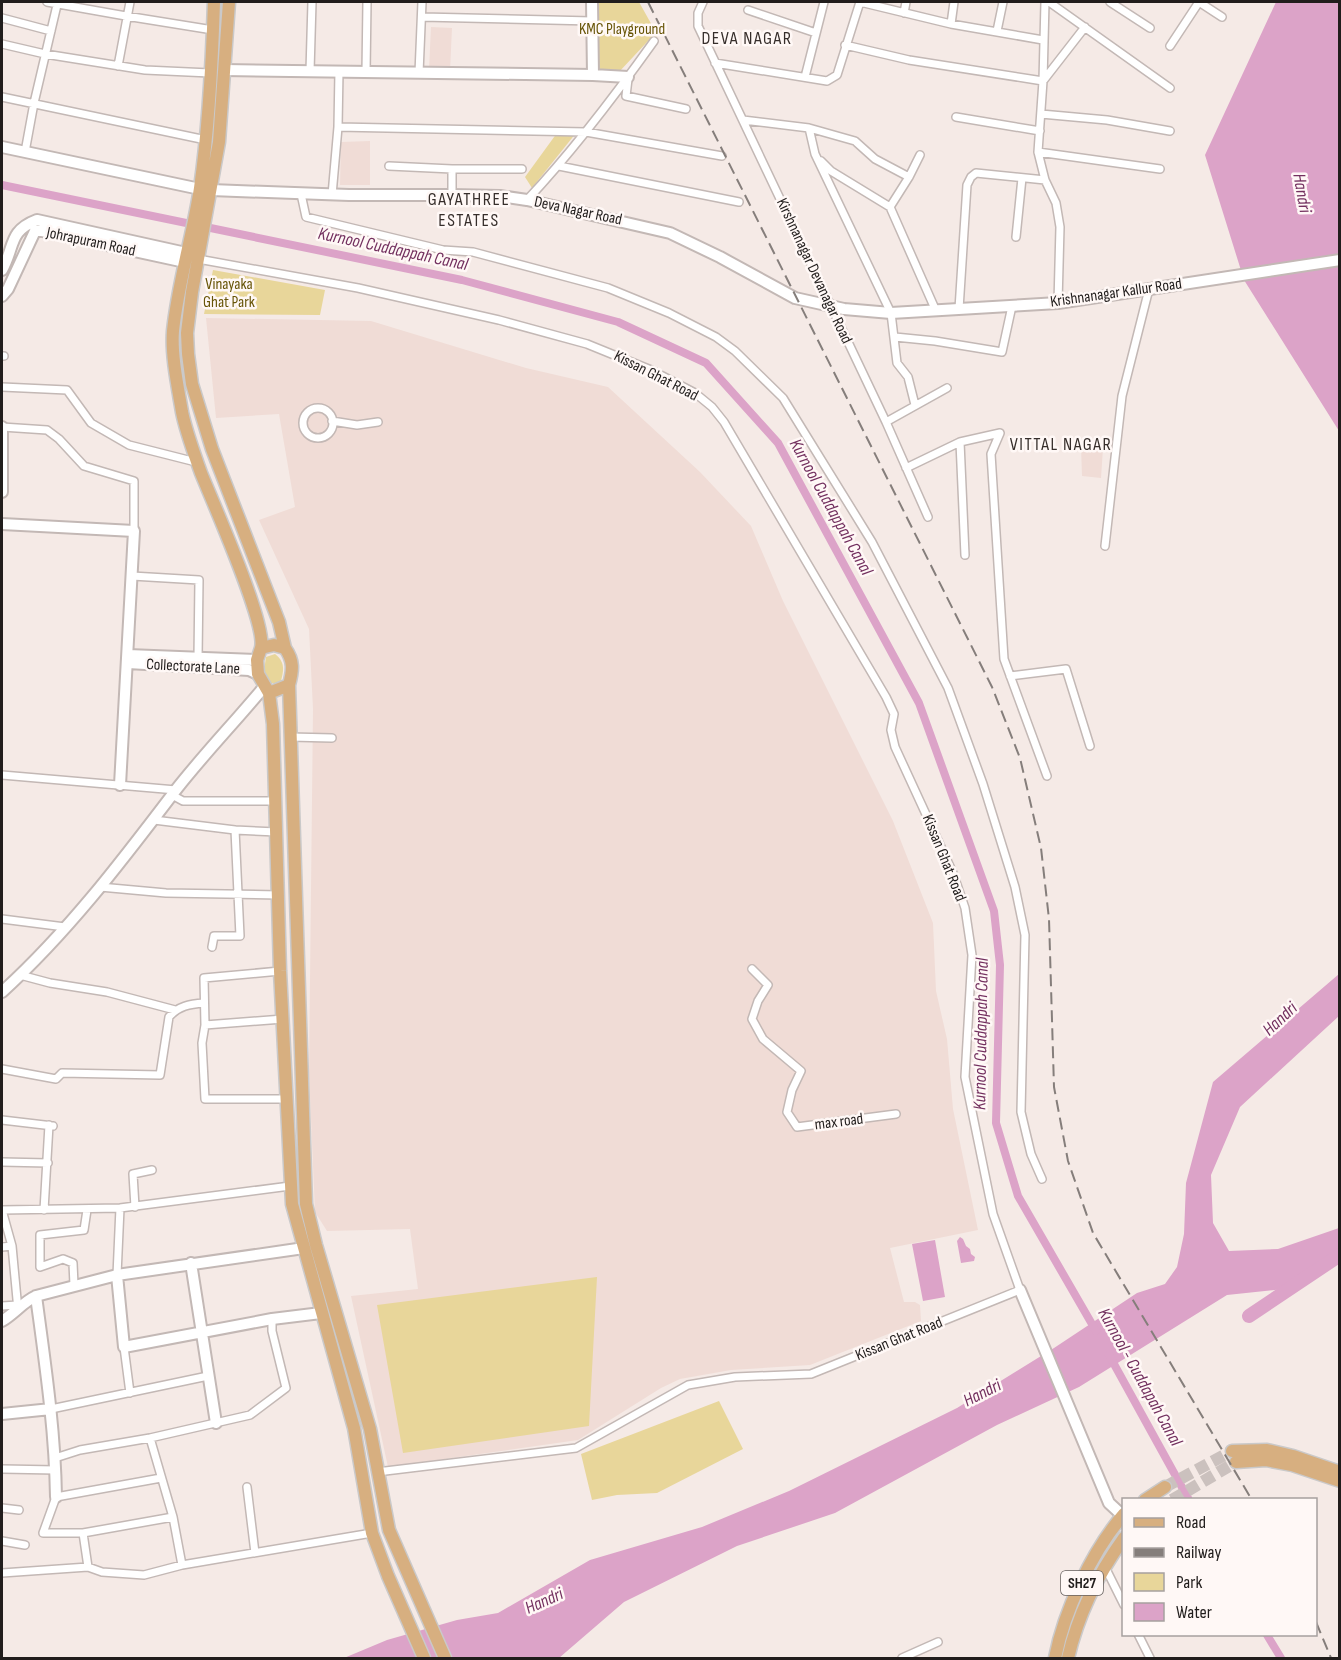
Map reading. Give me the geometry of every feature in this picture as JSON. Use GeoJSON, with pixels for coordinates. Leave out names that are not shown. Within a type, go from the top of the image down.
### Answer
{"type":"FeatureCollection","features":[{"type":"Feature","properties":{"kind":"main road"},"geometry":{"type":"LineString","coordinates":[[206,190],[206,140],[213,30],[212,2]]}},
{"type":"Feature","properties":{"kind":"main road"},"geometry":{"type":"LineString","coordinates":[[229,2],[219,142],[173,333],[179,395],[197,462],[249,594],[262,644],[258,674],[266,690],[273,724],[280,971],[292,1204],[310,1246],[370,1429],[389,1530],[445,1659]]}},
{"type":"Feature","properties":{"kind":"main road"},"geometry":{"type":"LineString","coordinates":[[191,254],[187,333],[192,384],[216,459],[279,622],[285,648],[291,656],[293,670],[289,685],[290,737],[305,1192],[310,1246],[321,1313],[354,1428],[372,1533],[424,1659]]}},
{"type":"Feature","properties":{"kind":"main road"},"geometry":{"type":"LineString","coordinates":[[259,654],[274,645],[285,648]]}},
{"type":"Feature","properties":{"kind":"main road"},"geometry":{"type":"LineString","coordinates":[[266,690],[289,685]]}},
{"type":"Feature","properties":{"kind":"main road"},"geometry":{"type":"LineString","coordinates":[[1340,1472],[1267,1450],[1234,1456],[1292,1466],[1340,1481]]}},
{"type":"Feature","properties":{"kind":"main road"},"geometry":{"type":"LineString","coordinates":[[1148,1498],[1165,1487]]}},
{"type":"Feature","properties":{"kind":"main road"},"geometry":{"type":"LineString","coordinates":[[364,1494],[381,1491]]}},
{"type":"Feature","properties":{"kind":"main road","name":"SH27"},"geometry":{"type":"LineString","coordinates":[[1055,1659],[1059,1635],[1092,1558],[1122,1515]]}},
{"type":"Feature","properties":{"kind":"main road","name":"SH27"},"geometry":{"type":"LineString","coordinates":[[1068,1659],[1074,1633],[1104,1565],[1122,1541]]}},
{"type":"Feature","properties":{"kind":"street"},"geometry":{"type":"LineString","coordinates":[[47,2],[213,30]]}},
{"type":"Feature","properties":{"kind":"street"},"geometry":{"type":"LineString","coordinates":[[118,66],[130,2]]}},
{"type":"Feature","properties":{"kind":"street"},"geometry":{"type":"LineString","coordinates":[[310,70],[312,2]]}},
{"type":"Feature","properties":{"kind":"street"},"geometry":{"type":"LineString","coordinates":[[366,72],[367,2]]}},
{"type":"Feature","properties":{"kind":"street"},"geometry":{"type":"LineString","coordinates":[[419,73],[422,2]]}},
{"type":"Feature","properties":{"kind":"street"},"geometry":{"type":"LineString","coordinates":[[592,2],[593,75]]}},
{"type":"Feature","properties":{"kind":"street","name":"Kirshnanagar Devanagar Road"},"geometry":{"type":"LineString","coordinates":[[703,2],[698,13],[698,26],[886,422],[928,517]]}},
{"type":"Feature","properties":{"kind":"street"},"geometry":{"type":"LineString","coordinates":[[805,77],[824,2]]}},
{"type":"Feature","properties":{"kind":"street"},"geometry":{"type":"LineString","coordinates":[[715,63],[827,81],[832,79],[837,75],[860,2],[951,24],[1043,40]]}},
{"type":"Feature","properties":{"kind":"street"},"geometry":{"type":"LineString","coordinates":[[904,13],[906,2]]}},
{"type":"Feature","properties":{"kind":"street"},"geometry":{"type":"LineString","coordinates":[[951,24],[954,2]]}},
{"type":"Feature","properties":{"kind":"street"},"geometry":{"type":"LineString","coordinates":[[997,31],[1003,2]]}},
{"type":"Feature","properties":{"kind":"street"},"geometry":{"type":"LineString","coordinates":[[1058,303],[1060,227],[1056,203],[1045,180],[1038,152],[1047,2],[1170,88]]}},
{"type":"Feature","properties":{"kind":"street"},"geometry":{"type":"LineString","coordinates":[[1110,2],[1150,28]]}},
{"type":"Feature","properties":{"kind":"street"},"geometry":{"type":"LineString","coordinates":[[1170,46],[1199,2],[1222,17]]}},
{"type":"Feature","properties":{"kind":"street"},"geometry":{"type":"LineString","coordinates":[[26,152],[34,104],[57,4]]}},
{"type":"Feature","properties":{"kind":"street"},"geometry":{"type":"LineString","coordinates":[[748,10],[816,33]]}},
{"type":"Feature","properties":{"kind":"street"},"geometry":{"type":"LineString","coordinates":[[422,17],[592,21]]}},
{"type":"Feature","properties":{"kind":"street"},"geometry":{"type":"LineString","coordinates":[[2,18],[51,31]]}},
{"type":"Feature","properties":{"kind":"street"},"geometry":{"type":"LineString","coordinates":[[1043,81],[1085,27]]}},
{"type":"Feature","properties":{"kind":"street"},"geometry":{"type":"LineString","coordinates":[[527,200],[559,166],[654,41]]}},
{"type":"Feature","properties":{"kind":"street"},"geometry":{"type":"LineString","coordinates":[[2,45],[145,70],[210,73]]}},
{"type":"Feature","properties":{"kind":"street"},"geometry":{"type":"LineString","coordinates":[[845,45],[930,64],[1043,81]]}},
{"type":"Feature","properties":{"kind":"street"},"geometry":{"type":"LineString","coordinates":[[224,70],[628,77]]}},
{"type":"Feature","properties":{"kind":"street"},"geometry":{"type":"LineString","coordinates":[[332,195],[338,128],[339,71]]}},
{"type":"Feature","properties":{"kind":"street"},"geometry":{"type":"LineString","coordinates":[[628,77],[626,96],[686,109]]}},
{"type":"Feature","properties":{"kind":"street"},"geometry":{"type":"LineString","coordinates":[[2,97],[206,140]]}},
{"type":"Feature","properties":{"kind":"street"},"geometry":{"type":"LineString","coordinates":[[1041,114],[1107,120],[1170,130]]}},
{"type":"Feature","properties":{"kind":"street"},"geometry":{"type":"LineString","coordinates":[[956,117],[1040,131]]}},
{"type":"Feature","properties":{"kind":"street"},"geometry":{"type":"LineString","coordinates":[[743,120],[809,128],[855,141],[875,159],[909,177]]}},
{"type":"Feature","properties":{"kind":"street"},"geometry":{"type":"LineString","coordinates":[[338,128],[586,132],[722,156]]}},
{"type":"Feature","properties":{"kind":"street"},"geometry":{"type":"LineString","coordinates":[[809,128],[815,154],[891,313],[897,363],[908,377],[915,405]]}},
{"type":"Feature","properties":{"kind":"street","name":"Deva Nagar Road"},"geometry":{"type":"LineString","coordinates":[[2,147],[206,190],[332,195],[501,196],[527,200],[670,233],[795,298],[844,309],[891,313]]}},
{"type":"Feature","properties":{"kind":"street"},"geometry":{"type":"LineString","coordinates":[[1038,152],[1160,169]]}},
{"type":"Feature","properties":{"kind":"street"},"geometry":{"type":"LineString","coordinates":[[815,154],[831,171],[890,207],[936,311]]}},
{"type":"Feature","properties":{"kind":"street"},"geometry":{"type":"LineString","coordinates":[[890,207],[920,155]]}},
{"type":"Feature","properties":{"kind":"street"},"geometry":{"type":"LineString","coordinates":[[389,166],[452,170],[522,169]]}},
{"type":"Feature","properties":{"kind":"street"},"geometry":{"type":"LineString","coordinates":[[559,166],[739,202]]}},
{"type":"Feature","properties":{"kind":"street"},"geometry":{"type":"LineString","coordinates":[[452,170],[452,195]]}},
{"type":"Feature","properties":{"kind":"street"},"geometry":{"type":"LineString","coordinates":[[959,309],[967,185],[971,177],[976,172],[1045,180]]}},
{"type":"Feature","properties":{"kind":"street"},"geometry":{"type":"LineString","coordinates":[[1016,237],[1022,178]]}},
{"type":"Feature","properties":{"kind":"street"},"geometry":{"type":"LineString","coordinates":[[301,194],[306,217],[443,250],[473,252],[536,267],[608,288],[669,313],[716,337],[735,351],[783,398],[872,542],[943,677],[983,784],[1015,887],[1025,935],[1021,1112],[1031,1154],[1042,1179]]}},
{"type":"Feature","properties":{"kind":"street","name":"Johrapuram Road"},"geometry":{"type":"LineString","coordinates":[[2,270],[16,233],[26,224],[37,220],[191,254]]}},
{"type":"Feature","properties":{"kind":"street","name":"Johrapuram Road"},"geometry":{"type":"LineString","coordinates":[[2,296],[8,290],[35,231],[191,254]]}},
{"type":"Feature","properties":{"kind":"street","name":"Kissan Ghat Road"},"geometry":{"type":"LineString","coordinates":[[191,254],[499,320],[587,344],[651,370],[695,393],[712,407],[724,422],[886,697],[894,714],[891,730],[896,747],[953,873],[965,908],[972,955],[965,1077],[993,1214],[1020,1290],[811,1374],[735,1377],[688,1385],[576,1449],[377,1472]]}},
{"type":"Feature","properties":{"kind":"street","name":"Krishnanagar Kallur Road"},"geometry":{"type":"LineString","coordinates":[[891,313],[1058,303],[1340,260]]}},
{"type":"Feature","properties":{"kind":"street"},"geometry":{"type":"LineString","coordinates":[[1104,546],[1122,396],[1149,289]]}},
{"type":"Feature","properties":{"kind":"street"},"geometry":{"type":"LineString","coordinates":[[895,337],[1002,352],[1012,306]]}},
{"type":"Feature","properties":{"kind":"street"},"geometry":{"type":"LineString","coordinates":[[2,387],[67,390],[91,423],[129,445],[197,462]]}},
{"type":"Feature","properties":{"kind":"street"},"geometry":{"type":"LineString","coordinates":[[886,422],[948,388]]}},
{"type":"Feature","properties":{"kind":"street"},"geometry":{"type":"LineString","coordinates":[[319,408],[327,411],[332,421],[330,430],[318,437],[305,431],[303,422],[307,413],[319,408]]}},
{"type":"Feature","properties":{"kind":"street"},"geometry":{"type":"LineString","coordinates":[[332,421],[357,425],[378,422]]}},
{"type":"Feature","properties":{"kind":"street"},"geometry":{"type":"LineString","coordinates":[[2,492],[2,427],[47,430],[59,439],[84,466],[134,481],[132,576],[120,785]]}},
{"type":"Feature","properties":{"kind":"street"},"geometry":{"type":"LineString","coordinates":[[906,468],[960,442],[1000,433],[991,454],[1004,659],[1047,776]]}},
{"type":"Feature","properties":{"kind":"street"},"geometry":{"type":"LineString","coordinates":[[960,442],[965,555]]}},
{"type":"Feature","properties":{"kind":"street"},"geometry":{"type":"LineString","coordinates":[[2,524],[134,531]]}},
{"type":"Feature","properties":{"kind":"street"},"geometry":{"type":"LineString","coordinates":[[132,576],[199,580],[197,663]]}},
{"type":"Feature","properties":{"kind":"street","name":"Collectorate Lane"},"geometry":{"type":"LineString","coordinates":[[197,663],[259,654]]}},
{"type":"Feature","properties":{"kind":"street","name":"Collectorate Lane"},"geometry":{"type":"LineString","coordinates":[[128,659],[197,663],[249,670],[258,674]]}},
{"type":"Feature","properties":{"kind":"street"},"geometry":{"type":"LineString","coordinates":[[1010,676],[1066,669],[1090,746]]}},
{"type":"Feature","properties":{"kind":"street"},"geometry":{"type":"LineString","coordinates":[[2,992],[53,942],[100,887],[174,792],[266,690]]}},
{"type":"Feature","properties":{"kind":"street"},"geometry":{"type":"LineString","coordinates":[[290,737],[332,738]]}},
{"type":"Feature","properties":{"kind":"street"},"geometry":{"type":"LineString","coordinates":[[2,775],[174,792],[183,801],[276,801]]}},
{"type":"Feature","properties":{"kind":"street"},"geometry":{"type":"LineString","coordinates":[[154,820],[235,830],[277,832]]}},
{"type":"Feature","properties":{"kind":"street"},"geometry":{"type":"LineString","coordinates":[[212,947],[214,936],[240,936],[235,830]]}},
{"type":"Feature","properties":{"kind":"street"},"geometry":{"type":"LineString","coordinates":[[100,887],[166,893],[279,895]]}},
{"type":"Feature","properties":{"kind":"street"},"geometry":{"type":"LineString","coordinates":[[2,919],[65,927]]}},
{"type":"Feature","properties":{"kind":"street","name":"max road"},"geometry":{"type":"LineString","coordinates":[[752,969],[768,985],[758,1000],[752,1019],[763,1039],[801,1071],[792,1090],[787,1112],[797,1127],[896,1114]]}},
{"type":"Feature","properties":{"kind":"street"},"geometry":{"type":"LineString","coordinates":[[280,971],[204,978],[205,1025],[202,1043],[205,1099],[287,1099]]}},
{"type":"Feature","properties":{"kind":"street"},"geometry":{"type":"LineString","coordinates":[[20,975],[50,983],[107,992],[175,1010]]}},
{"type":"Feature","properties":{"kind":"street"},"geometry":{"type":"LineString","coordinates":[[2,1069],[56,1079],[62,1073],[160,1076],[169,1017],[175,1010],[192,1004],[204,1003]]}},
{"type":"Feature","properties":{"kind":"street"},"geometry":{"type":"LineString","coordinates":[[205,1025],[283,1019]]}},
{"type":"Feature","properties":{"kind":"street"},"geometry":{"type":"LineString","coordinates":[[2,1120],[51,1125],[45,1210]]}},
{"type":"Feature","properties":{"kind":"street"},"geometry":{"type":"LineString","coordinates":[[2,1162],[48,1163]]}},
{"type":"Feature","properties":{"kind":"street"},"geometry":{"type":"LineString","coordinates":[[135,1207],[133,1174],[152,1170]]}},
{"type":"Feature","properties":{"kind":"street"},"geometry":{"type":"LineString","coordinates":[[18,1308],[12,1246],[2,1210],[87,1210],[135,1207],[290,1186]]}},
{"type":"Feature","properties":{"kind":"street"},"geometry":{"type":"LineString","coordinates":[[120,1208],[117,1275],[130,1393]]}},
{"type":"Feature","properties":{"kind":"street"},"geometry":{"type":"LineString","coordinates":[[74,1285],[73,1263],[63,1259],[40,1267],[40,1235],[84,1230],[87,1210]]}},
{"type":"Feature","properties":{"kind":"street"},"geometry":{"type":"LineString","coordinates":[[2,1247],[12,1246]]}},
{"type":"Feature","properties":{"kind":"street"},"geometry":{"type":"LineString","coordinates":[[2,1322],[26,1300],[74,1285],[117,1275],[310,1246]]}},
{"type":"Feature","properties":{"kind":"street"},"geometry":{"type":"LineString","coordinates":[[191,1263],[216,1424]]}},
{"type":"Feature","properties":{"kind":"street"},"geometry":{"type":"LineString","coordinates":[[1020,1290],[1108,1503],[1122,1513]]}},
{"type":"Feature","properties":{"kind":"street"},"geometry":{"type":"LineString","coordinates":[[36,1296],[51,1409],[56,1470],[56,1497],[43,1533],[83,1533],[173,1517]]}},
{"type":"Feature","properties":{"kind":"street"},"geometry":{"type":"LineString","coordinates":[[2,1306],[18,1308]]}},
{"type":"Feature","properties":{"kind":"street"},"geometry":{"type":"LineString","coordinates":[[124,1347],[272,1319],[321,1313]]}},
{"type":"Feature","properties":{"kind":"street"},"geometry":{"type":"LineString","coordinates":[[55,1458],[80,1449],[150,1438],[250,1415],[286,1388],[272,1331],[272,1319]]}},
{"type":"Feature","properties":{"kind":"street"},"geometry":{"type":"LineString","coordinates":[[2,1414],[51,1409],[208,1376]]}},
{"type":"Feature","properties":{"kind":"street"},"geometry":{"type":"LineString","coordinates":[[150,1438],[173,1517],[182,1565]]}},
{"type":"Feature","properties":{"kind":"street"},"geometry":{"type":"LineString","coordinates":[[2,1468],[56,1470]]}},
{"type":"Feature","properties":{"kind":"street"},"geometry":{"type":"LineString","coordinates":[[56,1497],[161,1478]]}},
{"type":"Feature","properties":{"kind":"street"},"geometry":{"type":"LineString","coordinates":[[247,1487],[255,1553]]}},
{"type":"Feature","properties":{"kind":"street"},"geometry":{"type":"LineString","coordinates":[[2,1508],[19,1510]]}},
{"type":"Feature","properties":{"kind":"street"},"geometry":{"type":"LineString","coordinates":[[83,1533],[88,1567]]}},
{"type":"Feature","properties":{"kind":"street"},"geometry":{"type":"LineString","coordinates":[[2,1573],[88,1567],[102,1572],[144,1575],[182,1565],[372,1533]]}},
{"type":"Feature","properties":{"kind":"street"},"geometry":{"type":"LineString","coordinates":[[2,1541],[25,1545]]}},
{"type":"Feature","properties":{"kind":"street"},"geometry":{"type":"LineString","coordinates":[[1104,1565],[1122,1601]]}},
{"type":"Feature","properties":{"kind":"street"},"geometry":{"type":"LineString","coordinates":[[1138,1636],[1150,1659]]}},
{"type":"Feature","properties":{"kind":"street"},"geometry":{"type":"LineString","coordinates":[[902,1659],[938,1642]]}},
{"type":"Feature","properties":{"kind":"shaded area"},"geometry":{"type":"Polygon","coordinates":[[[431,27],[452,28],[450,71],[429,70],[431,27]]]}},
{"type":"Feature","properties":{"kind":"shaded area"},"geometry":{"type":"Polygon","coordinates":[[[370,141],[370,185],[340,185],[341,142],[370,141]]]}},
{"type":"Feature","properties":{"kind":"shaded area"},"geometry":{"type":"Polygon","coordinates":[[[206,318],[371,321],[526,368],[608,387],[700,472],[751,526],[783,601],[893,821],[933,923],[936,991],[947,1039],[953,1109],[978,1230],[890,1248],[904,1302],[915,1302],[920,1305],[921,1321],[810,1365],[731,1370],[680,1379],[661,1388],[578,1440],[388,1467],[351,1296],[418,1289],[410,1229],[327,1231],[315,1212],[309,1072],[313,709],[309,629],[259,520],[295,507],[279,414],[216,418],[206,318]]]}},
{"type":"Feature","properties":{"kind":"shaded area"},"geometry":{"type":"Polygon","coordinates":[[[1081,447],[1103,448],[1101,478],[1082,476],[1081,447]]]}},
{"type":"Feature","properties":{"kind":"green space","name":"KMC Playground"},"geometry":{"type":"Polygon","coordinates":[[[594,2],[639,2],[658,36],[648,41],[619,72],[595,70],[594,2]]]}},
{"type":"Feature","properties":{"kind":"green space"},"geometry":{"type":"Polygon","coordinates":[[[557,133],[576,133],[532,188],[525,177],[557,133]]]}},
{"type":"Feature","properties":{"kind":"green space","name":"Vinayaka Ghat Park"},"geometry":{"type":"Polygon","coordinates":[[[213,270],[325,290],[320,315],[204,314],[213,270]]]}},
{"type":"Feature","properties":{"kind":"green space"},"geometry":{"type":"Polygon","coordinates":[[[275,654],[282,663],[283,673],[281,681],[271,683],[264,671],[266,657],[275,654]]]}},
{"type":"Feature","properties":{"kind":"green space"},"geometry":{"type":"Polygon","coordinates":[[[597,1277],[589,1426],[403,1453],[377,1305],[597,1277]]]}},
{"type":"Feature","properties":{"kind":"green space"},"geometry":{"type":"Polygon","coordinates":[[[719,1401],[743,1449],[657,1493],[617,1495],[592,1500],[581,1454],[719,1401]]]}},
{"type":"Feature","properties":{"kind":"water","name":"Handri"},"geometry":{"type":"Polygon","coordinates":[[[1276,2],[1339,2],[1339,431],[1244,280],[1205,155],[1276,2]]]}},
{"type":"Feature","properties":{"kind":"water","name":"Handri"},"geometry":{"type":"Polygon","coordinates":[[[1339,974],[1339,1016],[1240,1107],[1211,1175],[1213,1223],[1229,1251],[1278,1249],[1339,1228],[1339,1257],[1284,1289],[1227,1295],[1079,1387],[997,1425],[835,1513],[737,1546],[624,1602],[559,1658],[344,1658],[387,1640],[457,1620],[498,1613],[590,1560],[702,1527],[789,1491],[957,1408],[1137,1293],[1165,1284],[1177,1267],[1184,1234],[1186,1183],[1213,1082],[1339,974]]]}},
{"type":"Feature","properties":{"kind":"water"},"geometry":{"type":"Polygon","coordinates":[[[960,1237],[975,1257],[974,1261],[961,1263],[957,1241],[960,1237]]]}},
{"type":"Feature","properties":{"kind":"water"},"geometry":{"type":"Polygon","coordinates":[[[935,1240],[945,1297],[923,1301],[912,1244],[935,1240]]]}},
{"type":"Feature","properties":{"kind":"waterway","name":"Kurnool Cuddappah Canal"},"geometry":{"type":"LineString","coordinates":[[2,185],[462,280],[618,322],[706,363],[778,443],[919,703],[994,911],[1000,965],[996,1123],[1018,1196],[1096,1331]]}},
{"type":"Feature","properties":{"kind":"waterway"},"geometry":{"type":"LineString","coordinates":[[1249,1316],[1340,1255]]}},
{"type":"Feature","properties":{"kind":"waterway","name":"Kurnool - Cuddapah Canal"},"geometry":{"type":"LineString","coordinates":[[1109,1355],[1188,1498]]}},
{"type":"Feature","properties":{"kind":"waterway"},"geometry":{"type":"LineString","coordinates":[[1268,1636],[1281,1658]]}},
{"type":"Feature","properties":{"kind":"tunnel"},"geometry":{"type":"LineString","coordinates":[[1165,1487],[1232,1451]]}},
{"type":"Feature","properties":{"kind":"tunnel"},"geometry":{"type":"LineString","coordinates":[[1175,1498],[1236,1462]]}},
{"type":"Feature","properties":{"kind":"railway"},"geometry":{"type":"LineString","coordinates":[[648,2],[992,687],[1020,758],[1041,848],[1049,919],[1054,1087],[1068,1161],[1093,1233],[1251,1498]]}},
{"type":"Feature","properties":{"kind":"railway"},"geometry":{"type":"LineString","coordinates":[[1317,1624],[1331,1658]]}},
{"type":"Feature","properties":{"kind":"district","name":"DEVA NAGAR"},"geometry":{"type":"Point","coordinates":[747,38]}},
{"type":"Feature","properties":{"kind":"district","name":"GAYATHREE ESTATES"},"geometry":{"type":"Point","coordinates":[469,209]}},
{"type":"Feature","properties":{"kind":"district","name":"VITTAL NAGAR"},"geometry":{"type":"Point","coordinates":[1061,444]}}]}
